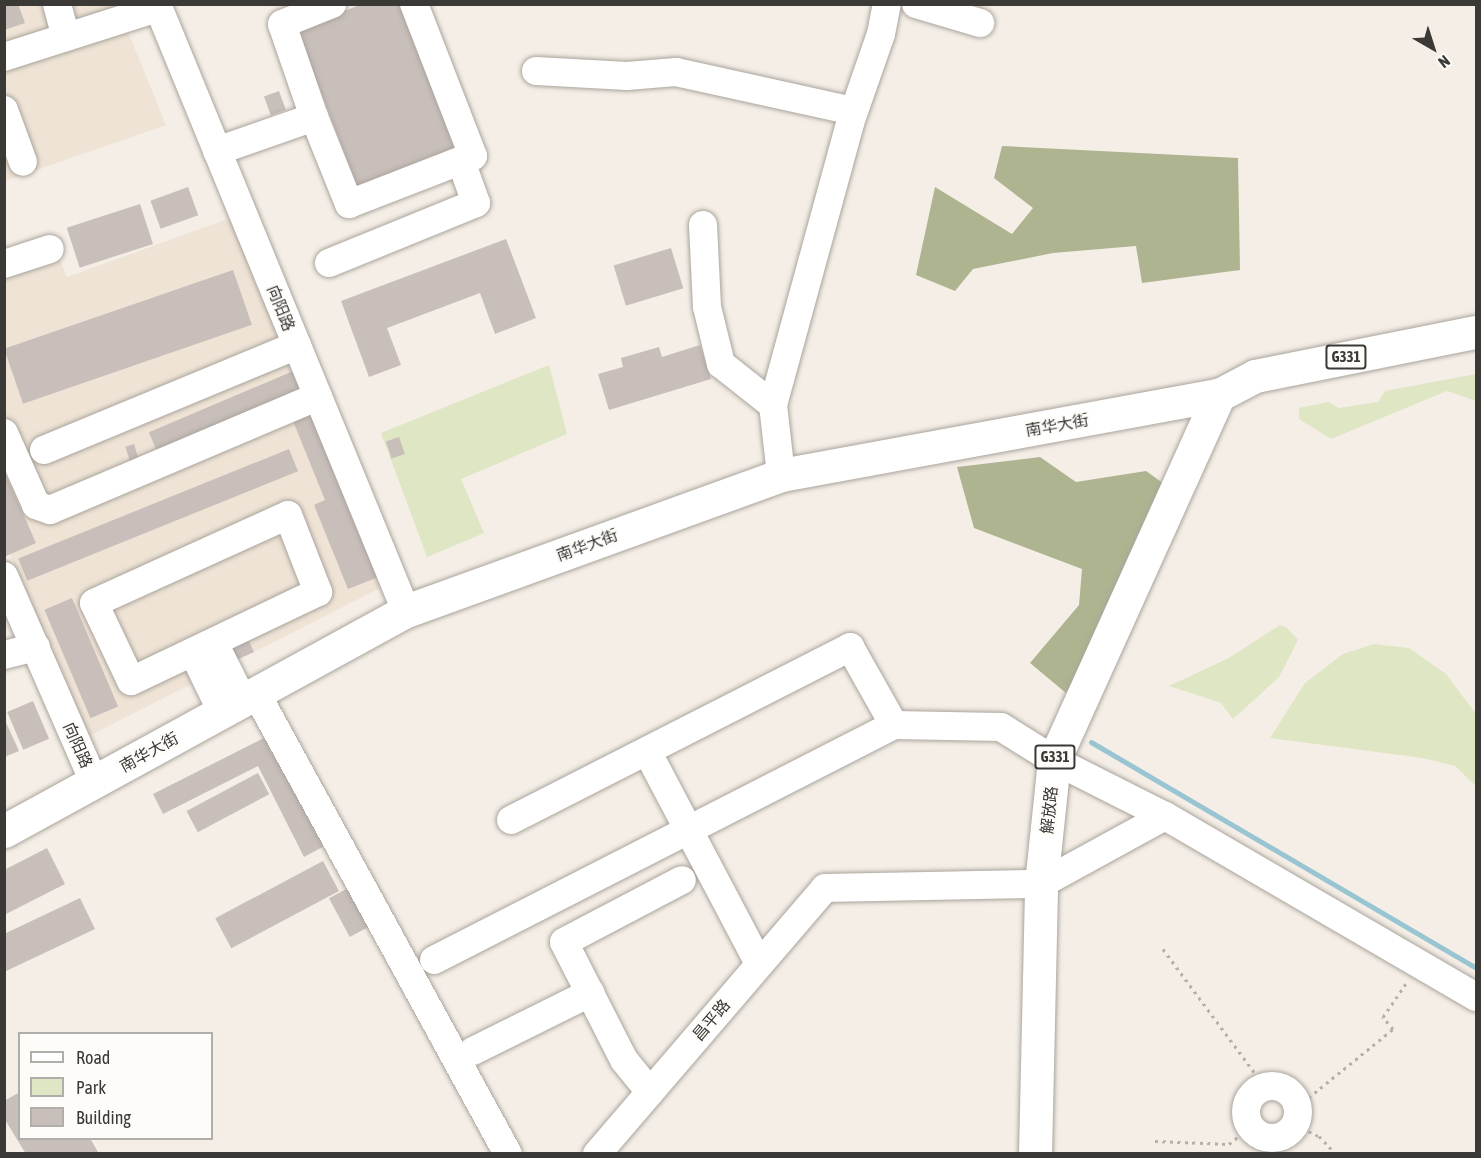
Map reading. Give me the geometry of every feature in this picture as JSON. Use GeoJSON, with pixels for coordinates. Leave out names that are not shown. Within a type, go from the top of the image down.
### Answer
{"type":"FeatureCollection","features":[{"type":"Feature","properties":{"kind":"main road","name":"南华大街"},"geometry":{"type":"LineString","coordinates":[[1219,395],[1255,376],[1476,332]]}},
{"type":"Feature","properties":{"kind":"main road","name":"南华大街"},"geometry":{"type":"LineString","coordinates":[[4,831],[406,611],[781,475],[1219,395],[1260,391],[1476,348]]}},
{"type":"Feature","properties":{"kind":"main road","name":"解放路"},"geometry":{"type":"LineString","coordinates":[[1035,1154],[1041,884],[1054,760],[1219,395]]}},
{"type":"Feature","properties":{"kind":"street"},"geometry":{"type":"LineString","coordinates":[[57,4],[66,37]]}},
{"type":"Feature","properties":{"kind":"street"},"geometry":{"type":"LineString","coordinates":[[332,4],[282,24],[314,117],[349,204],[473,156],[414,4]]}},
{"type":"Feature","properties":{"kind":"street"},"geometry":{"type":"LineString","coordinates":[[781,475],[773,405],[854,111],[881,34],[887,4]]}},
{"type":"Feature","properties":{"kind":"street"},"geometry":{"type":"LineString","coordinates":[[916,4],[980,22]]}},
{"type":"Feature","properties":{"kind":"street"},"geometry":{"type":"LineString","coordinates":[[4,57],[158,6]]}},
{"type":"Feature","properties":{"kind":"street","name":"向阳路"},"geometry":{"type":"LineString","coordinates":[[158,6],[406,611]]}},
{"type":"Feature","properties":{"kind":"street"},"geometry":{"type":"LineString","coordinates":[[536,71],[627,76],[676,72],[854,111]]}},
{"type":"Feature","properties":{"kind":"street"},"geometry":{"type":"LineString","coordinates":[[4,110],[12,164]]}},
{"type":"Feature","properties":{"kind":"street"},"geometry":{"type":"LineString","coordinates":[[217,151],[314,117]]}},
{"type":"Feature","properties":{"kind":"street"},"geometry":{"type":"LineString","coordinates":[[329,263],[476,203],[461,161]]}},
{"type":"Feature","properties":{"kind":"street"},"geometry":{"type":"LineString","coordinates":[[703,225],[707,307],[721,364],[773,405]]}},
{"type":"Feature","properties":{"kind":"street"},"geometry":{"type":"LineString","coordinates":[[4,264],[50,249]]}},
{"type":"Feature","properties":{"kind":"street"},"geometry":{"type":"LineString","coordinates":[[44,450],[297,345]]}},
{"type":"Feature","properties":{"kind":"street"},"geometry":{"type":"LineString","coordinates":[[4,433],[36,505],[50,510],[318,396]]}},
{"type":"Feature","properties":{"kind":"street"},"geometry":{"type":"LineString","coordinates":[[288,515],[318,592],[204,647],[131,681],[94,603],[288,515]]}},
{"type":"Feature","properties":{"kind":"street","name":"向阳路"},"geometry":{"type":"LineString","coordinates":[[4,576],[94,782]]}},
{"type":"Feature","properties":{"kind":"street"},"geometry":{"type":"LineString","coordinates":[[4,655],[36,647]]}},
{"type":"Feature","properties":{"kind":"street"},"geometry":{"type":"LineString","coordinates":[[204,647],[240,702],[508,1154]]}},
{"type":"Feature","properties":{"kind":"street"},"geometry":{"type":"LineString","coordinates":[[511,820],[850,648],[894,725]]}},
{"type":"Feature","properties":{"kind":"street"},"geometry":{"type":"LineString","coordinates":[[434,960],[894,725],[1001,727],[1054,760],[1165,816],[1476,997]]}},
{"type":"Feature","properties":{"kind":"street"},"geometry":{"type":"LineString","coordinates":[[647,751],[759,963]]}},
{"type":"Feature","properties":{"kind":"street"},"geometry":{"type":"LineString","coordinates":[[1041,884],[1165,816]]}},
{"type":"Feature","properties":{"kind":"street"},"geometry":{"type":"LineString","coordinates":[[650,1092],[624,1060],[564,942],[682,879]]}},
{"type":"Feature","properties":{"kind":"street","name":"昌平路"},"geometry":{"type":"LineString","coordinates":[[597,1154],[825,888],[1041,884]]}},
{"type":"Feature","properties":{"kind":"street"},"geometry":{"type":"LineString","coordinates":[[474,1051],[590,993]]}},
{"type":"Feature","properties":{"kind":"street"},"geometry":{"type":"LineString","coordinates":[[1265,1087],[1282,1088],[1295,1100],[1296,1116],[1282,1136],[1253,1138],[1246,1120],[1247,1103],[1257,1090],[1265,1087]]}},
{"type":"Feature","properties":{"kind":"path"},"geometry":{"type":"LineString","coordinates":[[1163,949],[1265,1087]]}},
{"type":"Feature","properties":{"kind":"path"},"geometry":{"type":"LineString","coordinates":[[1336,1154],[1296,1116],[1393,1029],[1383,1017],[1419,964]]}},
{"type":"Feature","properties":{"kind":"path"},"geometry":{"type":"LineString","coordinates":[[1155,1141],[1229,1144],[1253,1138]]}},
{"type":"Feature","properties":{"kind":"shaded area"},"geometry":{"type":"Polygon","coordinates":[[[4,5],[117,5],[166,125],[5,181],[4,5]]]}},
{"type":"Feature","properties":{"kind":"shaded area"},"geometry":{"type":"Polygon","coordinates":[[[225,220],[239,223],[386,585],[89,736],[5,543],[4,278],[59,258],[67,277],[225,220]]]}},
{"type":"Feature","properties":{"kind":"green space"},"geometry":{"type":"Polygon","coordinates":[[[1002,146],[1238,158],[1240,270],[1142,283],[1136,246],[1053,253],[973,269],[955,291],[916,275],[935,187],[1012,234],[1033,208],[994,178],[1002,146]]]}},
{"type":"Feature","properties":{"kind":"green space"},"geometry":{"type":"Polygon","coordinates":[[[549,365],[567,434],[461,479],[484,533],[427,557],[381,433],[549,365]]]}},
{"type":"Feature","properties":{"kind":"green space"},"geometry":{"type":"Polygon","coordinates":[[[1476,374],[1476,401],[1447,391],[1331,439],[1299,419],[1299,408],[1328,402],[1339,408],[1378,402],[1385,391],[1476,374]]]}},
{"type":"Feature","properties":{"kind":"green space"},"geometry":{"type":"Polygon","coordinates":[[[1040,457],[1076,482],[1146,471],[1174,491],[1066,693],[1030,663],[1079,605],[1082,569],[974,528],[957,467],[1040,457]]]}},
{"type":"Feature","properties":{"kind":"green space"},"geometry":{"type":"Polygon","coordinates":[[[1280,625],[1287,628],[1298,640],[1279,677],[1233,719],[1221,703],[1169,686],[1227,659],[1280,625]]]}},
{"type":"Feature","properties":{"kind":"green space"},"geometry":{"type":"Polygon","coordinates":[[[1374,644],[1409,648],[1446,674],[1476,714],[1476,786],[1455,766],[1423,758],[1270,738],[1305,683],[1343,654],[1374,644]]]}},
{"type":"Feature","properties":{"kind":"building"},"geometry":{"type":"Polygon","coordinates":[[[4,4],[18,4],[25,23],[4,30],[4,4]]]}},
{"type":"Feature","properties":{"kind":"building"},"geometry":{"type":"Polygon","coordinates":[[[362,4],[408,4],[462,145],[357,186],[297,30],[362,4]]]}},
{"type":"Feature","properties":{"kind":"building"},"geometry":{"type":"Polygon","coordinates":[[[279,91],[286,110],[271,115],[264,96],[279,91]]]}},
{"type":"Feature","properties":{"kind":"building"},"geometry":{"type":"Polygon","coordinates":[[[188,187],[198,215],[161,229],[150,201],[188,187]]]}},
{"type":"Feature","properties":{"kind":"building"},"geometry":{"type":"Polygon","coordinates":[[[140,204],[153,244],[80,268],[67,228],[140,204]]]}},
{"type":"Feature","properties":{"kind":"building"},"geometry":{"type":"Polygon","coordinates":[[[506,239],[536,318],[495,334],[480,293],[387,328],[401,365],[369,377],[341,301],[506,239]]]}},
{"type":"Feature","properties":{"kind":"building"},"geometry":{"type":"Polygon","coordinates":[[[671,248],[683,288],[626,306],[614,266],[671,248]]]}},
{"type":"Feature","properties":{"kind":"building"},"geometry":{"type":"Polygon","coordinates":[[[233,270],[252,325],[23,404],[4,349],[233,270]]]}},
{"type":"Feature","properties":{"kind":"building"},"geometry":{"type":"Polygon","coordinates":[[[700,345],[711,379],[609,410],[598,374],[623,367],[621,358],[659,347],[662,357],[700,345]]]}},
{"type":"Feature","properties":{"kind":"building"},"geometry":{"type":"Polygon","coordinates":[[[298,369],[307,390],[158,453],[149,432],[298,369]]]}},
{"type":"Feature","properties":{"kind":"building"},"geometry":{"type":"Polygon","coordinates":[[[314,412],[381,576],[348,589],[314,505],[325,500],[293,421],[314,412]]]}},
{"type":"Feature","properties":{"kind":"building"},"geometry":{"type":"Polygon","coordinates":[[[399,437],[405,454],[392,459],[386,442],[399,437]]]}},
{"type":"Feature","properties":{"kind":"building"},"geometry":{"type":"Polygon","coordinates":[[[134,444],[139,460],[130,463],[125,447],[134,444]]]}},
{"type":"Feature","properties":{"kind":"building"},"geometry":{"type":"Polygon","coordinates":[[[289,449],[298,471],[27,581],[18,558],[289,449]]]}},
{"type":"Feature","properties":{"kind":"building"},"geometry":{"type":"Polygon","coordinates":[[[4,471],[36,543],[6,556],[4,553],[4,471]]]}},
{"type":"Feature","properties":{"kind":"building"},"geometry":{"type":"Polygon","coordinates":[[[72,598],[118,707],[90,718],[44,610],[72,598]]]}},
{"type":"Feature","properties":{"kind":"building"},"geometry":{"type":"Polygon","coordinates":[[[249,641],[254,652],[234,661],[229,650],[249,641]]]}},
{"type":"Feature","properties":{"kind":"building"},"geometry":{"type":"Polygon","coordinates":[[[33,701],[49,739],[23,750],[7,712],[33,701]]]}},
{"type":"Feature","properties":{"kind":"building"},"geometry":{"type":"Polygon","coordinates":[[[4,718],[19,751],[4,757],[4,718]]]}},
{"type":"Feature","properties":{"kind":"building"},"geometry":{"type":"Polygon","coordinates":[[[270,735],[328,844],[304,857],[258,766],[163,814],[153,794],[270,735]]]}},
{"type":"Feature","properties":{"kind":"building"},"geometry":{"type":"Polygon","coordinates":[[[258,773],[269,794],[198,832],[186,811],[258,773]]]}},
{"type":"Feature","properties":{"kind":"building"},"geometry":{"type":"Polygon","coordinates":[[[47,848],[65,884],[4,915],[4,870],[47,848]]]}},
{"type":"Feature","properties":{"kind":"building"},"geometry":{"type":"Polygon","coordinates":[[[323,861],[339,891],[231,948],[215,918],[323,861]]]}},
{"type":"Feature","properties":{"kind":"building"},"geometry":{"type":"Polygon","coordinates":[[[352,886],[373,925],[350,937],[329,898],[352,886]]]}},
{"type":"Feature","properties":{"kind":"building"},"geometry":{"type":"Polygon","coordinates":[[[80,898],[95,929],[4,972],[4,934],[80,898]]]}},
{"type":"Feature","properties":{"kind":"building"},"geometry":{"type":"Polygon","coordinates":[[[18,1093],[18,1140],[91,1140],[99,1154],[26,1154],[4,1118],[4,1101],[18,1093]]]}},
{"type":"Feature","properties":{"kind":"waterway"},"geometry":{"type":"LineString","coordinates":[[1091,742],[1476,968]]}}]}
